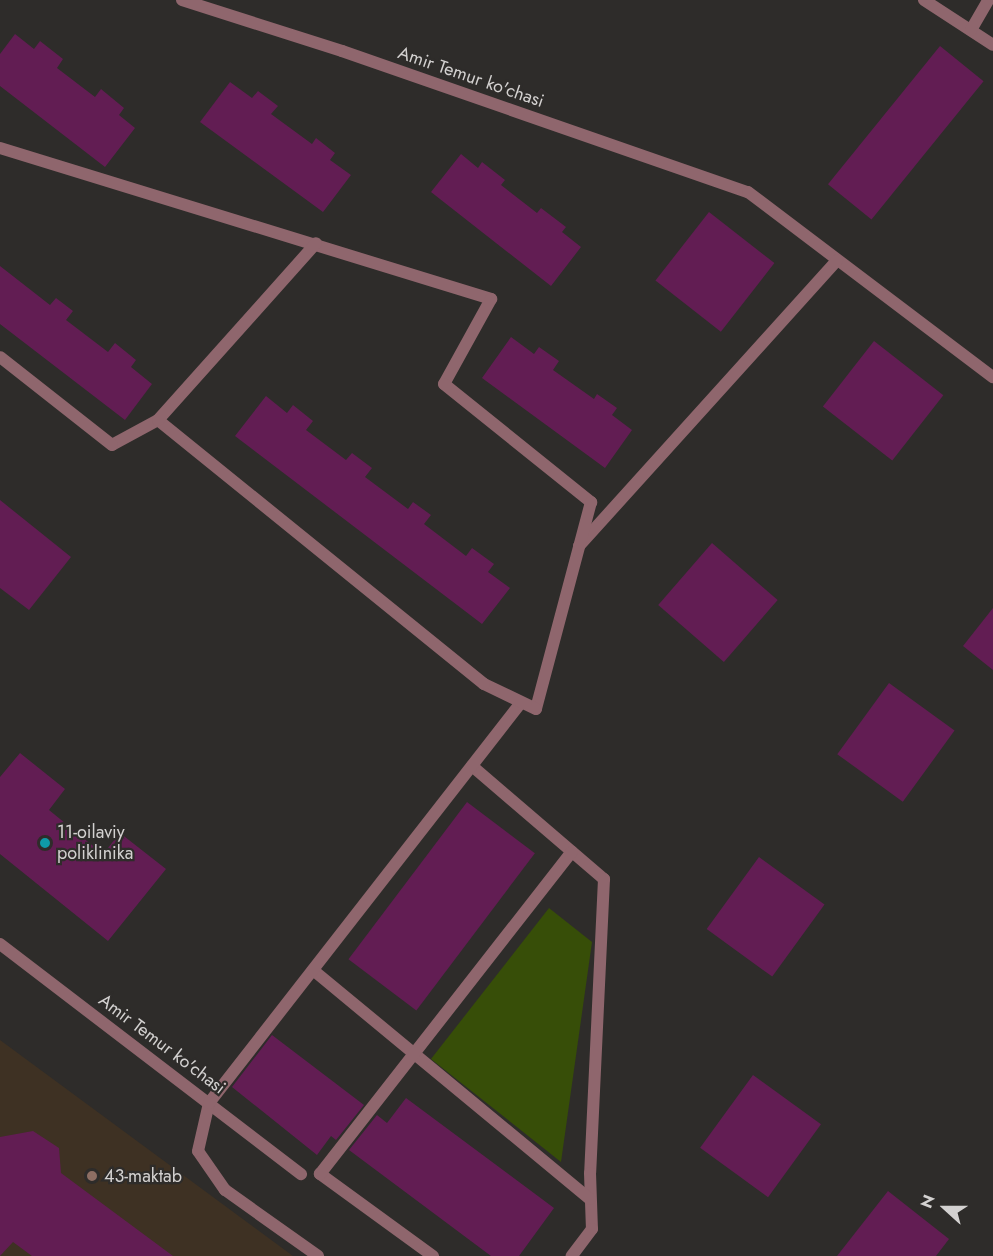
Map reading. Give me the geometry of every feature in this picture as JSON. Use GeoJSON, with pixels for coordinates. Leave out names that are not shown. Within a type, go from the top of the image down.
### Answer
{"type":"FeatureCollection","features":[{"type":"Feature","properties":{"kind":"street","name":"Amir Temur ko'chasi"},"geometry":{"type":"LineString","coordinates":[[182,0],[342,51],[748,192],[993,377]]}},
{"type":"Feature","properties":{"kind":"street"},"geometry":{"type":"LineString","coordinates":[[924,0],[993,45]]}},
{"type":"Feature","properties":{"kind":"street"},"geometry":{"type":"LineString","coordinates":[[971,30],[988,0]]}},
{"type":"Feature","properties":{"kind":"street"},"geometry":{"type":"LineString","coordinates":[[0,148],[316,243],[491,299],[444,384],[591,502],[536,709],[520,704],[484,684],[158,420]]}},
{"type":"Feature","properties":{"kind":"street"},"geometry":{"type":"LineString","coordinates":[[0,357],[112,445],[158,420],[316,243]]}},
{"type":"Feature","properties":{"kind":"street"},"geometry":{"type":"LineString","coordinates":[[579,546],[837,260]]}},
{"type":"Feature","properties":{"kind":"street"},"geometry":{"type":"LineString","coordinates":[[318,1256],[225,1190],[198,1151],[209,1103],[520,704]]}},
{"type":"Feature","properties":{"kind":"street"},"geometry":{"type":"LineString","coordinates":[[472,766],[604,879],[590,1199],[592,1229],[572,1256]]}},
{"type":"Feature","properties":{"kind":"street"},"geometry":{"type":"LineString","coordinates":[[433,1256],[320,1174],[572,852]]}},
{"type":"Feature","properties":{"kind":"street","name":"Amir Temur ko'chasi"},"geometry":{"type":"LineString","coordinates":[[0,944],[301,1174]]}},
{"type":"Feature","properties":{"kind":"street"},"geometry":{"type":"LineString","coordinates":[[313,970],[590,1199]]}},
{"type":"Feature","properties":{"kind":"shaded area","name":"43-maktab"},"geometry":{"type":"Polygon","coordinates":[[[0,1040],[293,1256],[0,1256],[0,1040]]]}},
{"type":"Feature","properties":{"kind":"green space"},"geometry":{"type":"Polygon","coordinates":[[[549,908],[592,942],[561,1162],[431,1059],[549,908]]]}},
{"type":"Feature","properties":{"kind":"building"},"geometry":{"type":"Polygon","coordinates":[[[15,34],[34,49],[40,41],[63,59],[57,68],[95,97],[101,89],[124,108],[119,115],[135,128],[105,167],[0,86],[0,54],[15,34]]]}},
{"type":"Feature","properties":{"kind":"building"},"geometry":{"type":"Polygon","coordinates":[[[940,46],[984,81],[872,220],[828,184],[940,46]]]}},
{"type":"Feature","properties":{"kind":"building"},"geometry":{"type":"Polygon","coordinates":[[[230,82],[252,98],[258,91],[278,106],[271,114],[312,144],[316,138],[335,153],[330,160],[351,175],[323,212],[200,122],[230,82]]]}},
{"type":"Feature","properties":{"kind":"building"},"geometry":{"type":"Polygon","coordinates":[[[461,154],[478,168],[482,162],[505,180],[501,185],[537,213],[541,208],[566,227],[562,232],[581,247],[551,286],[431,192],[461,154]]]}},
{"type":"Feature","properties":{"kind":"building"},"geometry":{"type":"Polygon","coordinates":[[[709,212],[774,263],[721,332],[655,281],[709,212]]]}},
{"type":"Feature","properties":{"kind":"building"},"geometry":{"type":"Polygon","coordinates":[[[0,266],[50,305],[56,298],[73,311],[66,320],[108,352],[115,343],[136,360],[131,367],[152,384],[125,420],[0,324],[0,266]]]}},
{"type":"Feature","properties":{"kind":"building"},"geometry":{"type":"Polygon","coordinates":[[[511,337],[534,354],[539,347],[559,361],[553,370],[594,399],[597,394],[617,408],[612,415],[632,430],[605,468],[482,378],[511,337]]]}},
{"type":"Feature","properties":{"kind":"building"},"geometry":{"type":"Polygon","coordinates":[[[874,341],[943,395],[892,461],[823,406],[874,341]]]}},
{"type":"Feature","properties":{"kind":"building"},"geometry":{"type":"Polygon","coordinates":[[[266,396],[287,413],[293,405],[313,421],[306,430],[346,460],[352,453],[372,468],[365,477],[408,509],[413,502],[431,515],[424,524],[466,556],[472,548],[494,564],[488,572],[510,588],[482,624],[235,436],[266,396]]]}},
{"type":"Feature","properties":{"kind":"building"},"geometry":{"type":"Polygon","coordinates":[[[0,500],[71,557],[29,610],[0,588],[0,500]]]}},
{"type":"Feature","properties":{"kind":"building"},"geometry":{"type":"Polygon","coordinates":[[[712,543],[778,600],[724,662],[658,605],[712,543]]]}},
{"type":"Feature","properties":{"kind":"building"},"geometry":{"type":"Polygon","coordinates":[[[993,608],[993,670],[963,646],[993,608]]]}},
{"type":"Feature","properties":{"kind":"building"},"geometry":{"type":"Polygon","coordinates":[[[889,683],[955,731],[903,802],[837,754],[889,683]]]}},
{"type":"Feature","properties":{"kind":"building","name":"11-oilaviy poliklinika"},"geometry":{"type":"Polygon","coordinates":[[[20,753],[65,789],[49,810],[103,854],[120,833],[166,869],[108,941],[0,854],[0,777],[20,753]]]}},
{"type":"Feature","properties":{"kind":"building"},"geometry":{"type":"Polygon","coordinates":[[[467,802],[535,853],[416,1010],[348,959],[467,802]]]}},
{"type":"Feature","properties":{"kind":"building"},"geometry":{"type":"Polygon","coordinates":[[[759,857],[825,905],[772,977],[707,929],[759,857]]]}},
{"type":"Feature","properties":{"kind":"building"},"geometry":{"type":"Polygon","coordinates":[[[272,1035],[364,1105],[336,1140],[331,1136],[317,1155],[232,1087],[272,1035]]]}},
{"type":"Feature","properties":{"kind":"building"},"geometry":{"type":"Polygon","coordinates":[[[753,1075],[821,1124],[768,1197],[700,1148],[753,1075]]]}},
{"type":"Feature","properties":{"kind":"building"},"geometry":{"type":"Polygon","coordinates":[[[406,1098],[554,1208],[519,1256],[491,1256],[349,1150],[377,1115],[387,1123],[406,1098]]]}},
{"type":"Feature","properties":{"kind":"building"},"geometry":{"type":"Polygon","coordinates":[[[33,1131],[59,1148],[61,1173],[173,1256],[32,1256],[13,1242],[0,1256],[0,1137],[33,1131]]]}},
{"type":"Feature","properties":{"kind":"building"},"geometry":{"type":"Polygon","coordinates":[[[888,1191],[949,1239],[936,1256],[837,1256],[888,1191]]]}},
{"type":"Feature","properties":{"kind":"place","name":"11-oilaviy poliklinika"},"geometry":{"type":"Point","coordinates":[45,843]}},
{"type":"Feature","properties":{"kind":"place","name":"43-maktab"},"geometry":{"type":"Point","coordinates":[92,1176]}}]}
